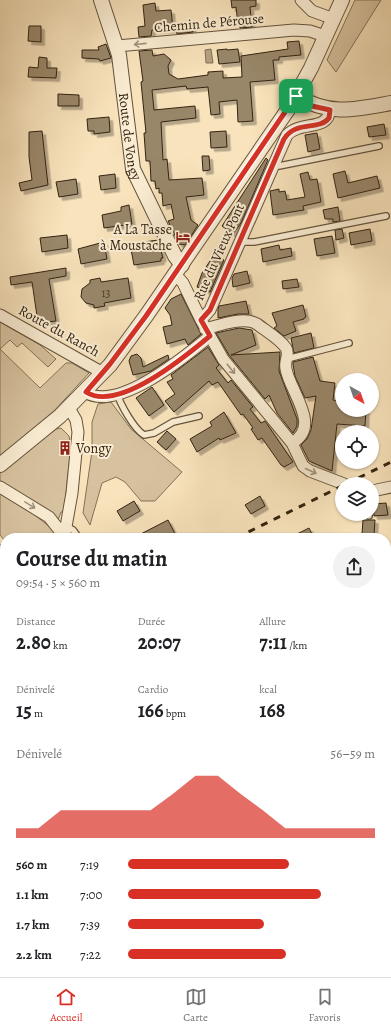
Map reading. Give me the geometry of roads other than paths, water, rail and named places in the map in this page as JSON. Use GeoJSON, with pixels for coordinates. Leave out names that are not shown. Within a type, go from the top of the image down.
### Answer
{"type":"FeatureCollection","features":[{"type":"Feature","properties":{"kind":"street","name":"Route de Vongy"},"geometry":{"type":"LineString","coordinates":[[101,0],[117,46],[134,170],[174,256],[178,269]]}},
{"type":"Feature","properties":{"kind":"street"},"geometry":{"type":"LineString","coordinates":[[301,0],[312,11],[334,19]]}},
{"type":"Feature","properties":{"kind":"street"},"geometry":{"type":"LineString","coordinates":[[0,465],[86,392],[127,343],[296,96],[342,0]]}},
{"type":"Feature","properties":{"kind":"street","name":"Chemin de Pérouse"},"geometry":{"type":"LineString","coordinates":[[117,46],[294,30],[310,31],[326,36]]}},
{"type":"Feature","properties":{"kind":"street"},"geometry":{"type":"LineString","coordinates":[[296,96],[312,106],[330,110],[351,109],[391,103]]}},
{"type":"Feature","properties":{"kind":"street","name":"Rue du Vieux Pont"},"geometry":{"type":"LineString","coordinates":[[86,392],[98,397],[138,387],[177,363],[205,328],[210,310],[284,139],[291,131],[300,127],[323,123],[329,118],[330,110]]}},
{"type":"Feature","properties":{"kind":"street"},"geometry":{"type":"LineString","coordinates":[[178,269],[205,328],[228,366],[292,443],[300,463],[306,469],[335,480]]}},
{"type":"Feature","properties":{"kind":"street","name":"Route du Ranch"},"geometry":{"type":"LineString","coordinates":[[0,315],[103,373]]}},
{"type":"Feature","properties":{"kind":"street"},"geometry":{"type":"LineString","coordinates":[[205,328],[227,323],[255,322],[284,345],[287,351],[285,367],[294,392],[302,407],[305,426],[301,437],[292,443]]}},
{"type":"Feature","properties":{"kind":"street"},"geometry":{"type":"LineString","coordinates":[[63,532],[72,493],[78,432],[76,420],[69,408]]}},
{"type":"Feature","properties":{"kind":"street"},"geometry":{"type":"LineString","coordinates":[[379,490],[391,487]]}},
{"type":"Feature","properties":{"kind":"street"},"geometry":{"type":"LineString","coordinates":[[0,488],[44,513],[63,532]]}},
{"type":"Feature","properties":{"kind":"lane"},"geometry":{"type":"LineString","coordinates":[[273,165],[279,166],[379,146]]}},
{"type":"Feature","properties":{"kind":"lane"},"geometry":{"type":"LineString","coordinates":[[240,242],[254,242],[386,216]]}},
{"type":"Feature","properties":{"kind":"lane"},"geometry":{"type":"LineString","coordinates":[[287,359],[349,344]]}},
{"type":"Feature","properties":{"kind":"lane"},"geometry":{"type":"LineString","coordinates":[[117,393],[138,430],[144,435],[154,433],[173,422],[199,416]]}},
{"type":"Feature","properties":{"kind":"lane"},"geometry":{"type":"LineString","coordinates":[[63,532],[73,530],[75,533]]}},
{"type":"Feature","properties":{"kind":"railway"},"geometry":{"type":"LineString","coordinates":[[360,477],[391,462]]}},
{"type":"Feature","properties":{"kind":"railway"},"geometry":{"type":"LineString","coordinates":[[246,533],[335,489]]}},
{"type":"Feature","properties":{"kind":"place","name":"A La Tasse à Moustache"},"geometry":{"type":"Point","coordinates":[183,237]}},
{"type":"Feature","properties":{"kind":"place","name":"Vongy"},"geometry":{"type":"Point","coordinates":[65,448]}}]}
